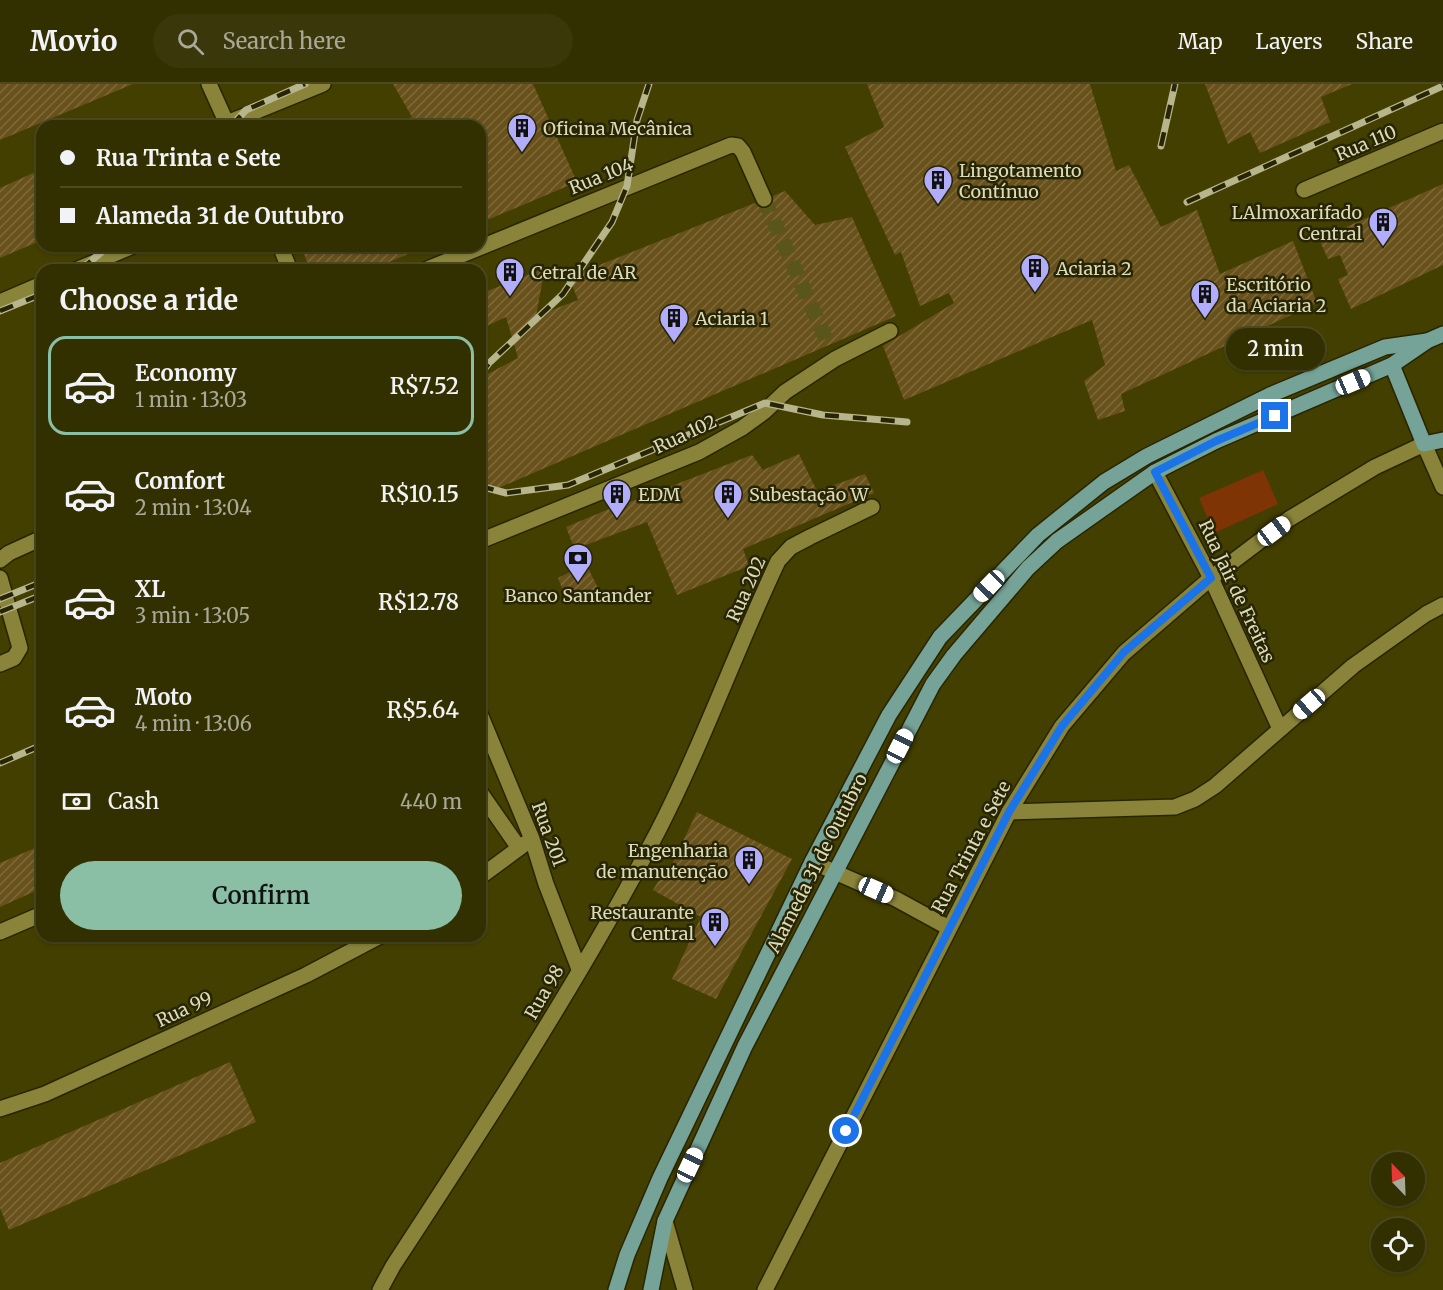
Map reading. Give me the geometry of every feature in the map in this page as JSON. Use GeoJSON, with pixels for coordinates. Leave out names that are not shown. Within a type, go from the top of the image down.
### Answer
{"type":"FeatureCollection","features":[{"type":"Feature","properties":{"kind":"main road"},"geometry":{"type":"LineString","coordinates":[[616,1290],[660,1178],[812,862],[889,715],[940,637],[1038,535],[1104,482],[1168,446],[1270,395],[1385,347],[1427,341],[1443,334]]}},
{"type":"Feature","properties":{"kind":"main road","name":"Alameda 31 de Outubro"},"geometry":{"type":"LineString","coordinates":[[651,1290],[665,1221],[745,1046],[933,684],[969,637],[1028,568],[1050,547],[1155,472],[1216,441],[1392,366],[1427,341]]}},
{"type":"Feature","properties":{"kind":"main road"},"geometry":{"type":"LineString","coordinates":[[1392,366],[1424,444]]}},
{"type":"Feature","properties":{"kind":"main road","name":"Rua Trinta e Sete"},"geometry":{"type":"LineString","coordinates":[[1424,444],[1443,440]]}},
{"type":"Feature","properties":{"kind":"main road"},"geometry":{"type":"LineString","coordinates":[[1038,535],[1050,547]]}},
{"type":"Feature","properties":{"kind":"street"},"geometry":{"type":"LineString","coordinates":[[209,84],[225,120]]}},
{"type":"Feature","properties":{"kind":"street"},"geometry":{"type":"LineString","coordinates":[[239,120],[323,84]]}},
{"type":"Feature","properties":{"kind":"street","name":"Rua 110"},"geometry":{"type":"LineString","coordinates":[[1304,190],[1443,131]]}},
{"type":"Feature","properties":{"kind":"street","name":"Rua 104"},"geometry":{"type":"LineString","coordinates":[[486,245],[731,145],[738,146],[743,152],[764,199]]}},
{"type":"Feature","properties":{"kind":"street"},"geometry":{"type":"LineString","coordinates":[[90,264],[119,252]]}},
{"type":"Feature","properties":{"kind":"street","name":"Rua 104"},"geometry":{"type":"LineString","coordinates":[[440,264],[469,252]]}},
{"type":"Feature","properties":{"kind":"street"},"geometry":{"type":"LineString","coordinates":[[0,302],[36,287]]}},
{"type":"Feature","properties":{"kind":"street","name":"Rua 102"},"geometry":{"type":"LineString","coordinates":[[486,539],[699,452],[742,428],[764,412],[832,352],[890,331]]}},
{"type":"Feature","properties":{"kind":"street"},"geometry":{"type":"LineString","coordinates":[[1424,444],[1443,487]]}},
{"type":"Feature","properties":{"kind":"street","name":"Rua Trinta e Sete"},"geometry":{"type":"LineString","coordinates":[[765,1290],[1009,812],[1062,726],[1124,652],[1211,578],[1289,519],[1376,467],[1424,444]]}},
{"type":"Feature","properties":{"kind":"street","name":"Rua Jair de Freitas"},"geometry":{"type":"LineString","coordinates":[[1155,472],[1211,578],[1280,729]]}},
{"type":"Feature","properties":{"kind":"street","name":"Rua 202"},"geometry":{"type":"LineString","coordinates":[[719,700],[778,561],[791,547],[872,507]]}},
{"type":"Feature","properties":{"kind":"street"},"geometry":{"type":"LineString","coordinates":[[0,560],[9,553],[36,541]]}},
{"type":"Feature","properties":{"kind":"street"},"geometry":{"type":"LineString","coordinates":[[0,578],[20,648],[14,658],[0,664]]}},
{"type":"Feature","properties":{"kind":"street"},"geometry":{"type":"LineString","coordinates":[[1009,812],[1175,807],[1195,800],[1215,786],[1353,666],[1426,614],[1443,605]]}},
{"type":"Feature","properties":{"kind":"street","name":"Rua 98"},"geometry":{"type":"LineString","coordinates":[[380,1290],[393,1266],[528,1057],[604,929],[659,829],[719,700]]}},
{"type":"Feature","properties":{"kind":"street","name":"Rua 201"},"geometry":{"type":"LineString","coordinates":[[486,731],[525,844],[546,884],[579,969]]}},
{"type":"Feature","properties":{"kind":"street"},"geometry":{"type":"LineString","coordinates":[[486,799],[525,844],[486,873]]}},
{"type":"Feature","properties":{"kind":"street"},"geometry":{"type":"LineString","coordinates":[[812,862],[896,899],[949,928]]}},
{"type":"Feature","properties":{"kind":"street"},"geometry":{"type":"LineString","coordinates":[[0,932],[36,917]]}},
{"type":"Feature","properties":{"kind":"street","name":"Rua 99"},"geometry":{"type":"LineString","coordinates":[[0,1108],[56,1089],[306,975],[369,942]]}},
{"type":"Feature","properties":{"kind":"street"},"geometry":{"type":"LineString","coordinates":[[665,1221],[685,1290]]}},
{"type":"Feature","properties":{"kind":"shaded area"},"geometry":{"type":"Polygon","coordinates":[[[1263,470],[1278,504],[1214,533],[1199,498],[1263,470]]]}},
{"type":"Feature","properties":{"kind":"building"},"geometry":{"type":"Polygon","coordinates":[[[0,84],[133,84],[48,120],[36,120],[36,125],[0,140],[0,84]]]}},
{"type":"Feature","properties":{"kind":"building","name":"Oficina Mecânica"},"geometry":{"type":"Polygon","coordinates":[[[393,84],[533,84],[577,182],[486,220],[486,120],[405,120],[412,117],[393,84]]]}},
{"type":"Feature","properties":{"kind":"building"},"geometry":{"type":"Polygon","coordinates":[[[867,84],[1090,84],[1116,171],[1129,165],[1161,227],[1197,210],[1220,274],[1293,241],[1317,303],[1121,394],[1125,411],[1098,420],[1084,381],[1105,365],[1092,320],[904,400],[883,346],[954,303],[949,293],[920,306],[901,252],[895,255],[845,147],[884,127],[867,84]]]}},
{"type":"Feature","properties":{"kind":"building"},"geometry":{"type":"Polygon","coordinates":[[[1205,84],[1352,84],[1321,97],[1330,122],[1260,153],[1250,132],[1228,144],[1205,84]]]}},
{"type":"Feature","properties":{"kind":"building"},"geometry":{"type":"Polygon","coordinates":[[[36,172],[36,243],[0,258],[0,188],[36,172]]]}},
{"type":"Feature","properties":{"kind":"building","name":"LAlmoxarifado Central"},"geometry":{"type":"Polygon","coordinates":[[[1443,184],[1443,265],[1351,309],[1338,279],[1348,275],[1340,255],[1328,259],[1319,239],[1443,184]]]}},
{"type":"Feature","properties":{"kind":"building","name":"Aciaria 1"},"geometry":{"type":"Polygon","coordinates":[[[785,191],[815,225],[852,217],[896,316],[486,493],[486,430],[488,429],[486,424],[486,375],[518,358],[506,317],[486,326],[486,292],[545,268],[536,316],[578,300],[569,277],[755,203],[759,207],[767,208],[772,204],[773,196],[785,191]]]}},
{"type":"Feature","properties":{"kind":"building"},"geometry":{"type":"Polygon","coordinates":[[[303,252],[413,252],[384,264],[308,264],[303,252]]]}},
{"type":"Feature","properties":{"kind":"building","name":"Subestação W"},"geometry":{"type":"Polygon","coordinates":[[[799,454],[817,491],[865,474],[874,493],[743,549],[749,566],[677,595],[647,522],[575,549],[566,527],[752,455],[763,470],[799,454]]]}},
{"type":"Feature","properties":{"kind":"building","name":"Banco Santander"},"geometry":{"type":"Polygon","coordinates":[[[586,564],[598,588],[567,601],[558,578],[586,564]]]}},
{"type":"Feature","properties":{"kind":"building"},"geometry":{"type":"Polygon","coordinates":[[[697,812],[792,859],[716,999],[672,979],[701,917],[653,890],[668,865],[671,866],[697,812]]]}},
{"type":"Feature","properties":{"kind":"building"},"geometry":{"type":"Polygon","coordinates":[[[36,848],[36,891],[0,907],[0,863],[36,848]]]}},
{"type":"Feature","properties":{"kind":"building"},"geometry":{"type":"Polygon","coordinates":[[[230,1062],[256,1122],[9,1230],[0,1208],[0,1163],[230,1062]]]}},
{"type":"Feature","properties":{"kind":"tunnel"},"geometry":{"type":"LineString","coordinates":[[764,199],[829,346]]}},
{"type":"Feature","properties":{"kind":"railway"},"geometry":{"type":"LineString","coordinates":[[237,120],[246,110],[305,84]]}},
{"type":"Feature","properties":{"kind":"railway"},"geometry":{"type":"LineString","coordinates":[[486,367],[563,294],[612,222],[627,186],[637,120],[649,84]]}},
{"type":"Feature","properties":{"kind":"railway"},"geometry":{"type":"LineString","coordinates":[[1161,146],[1175,84]]}},
{"type":"Feature","properties":{"kind":"railway"},"geometry":{"type":"LineString","coordinates":[[1187,202],[1443,86]]}},
{"type":"Feature","properties":{"kind":"railway"},"geometry":{"type":"LineString","coordinates":[[87,264],[102,252]]}},
{"type":"Feature","properties":{"kind":"railway"},"geometry":{"type":"LineString","coordinates":[[0,311],[36,296]]}},
{"type":"Feature","properties":{"kind":"railway"},"geometry":{"type":"LineString","coordinates":[[486,488],[506,493],[568,485],[765,403],[823,415],[907,422]]}},
{"type":"Feature","properties":{"kind":"railway"},"geometry":{"type":"LineString","coordinates":[[0,599],[36,584]]}},
{"type":"Feature","properties":{"kind":"railway"},"geometry":{"type":"LineString","coordinates":[[0,612],[36,597]]}},
{"type":"Feature","properties":{"kind":"railway"},"geometry":{"type":"LineString","coordinates":[[0,763],[36,748]]}},
{"type":"Feature","properties":{"kind":"place","name":"Oficina Mecânica"},"geometry":{"type":"Point","coordinates":[522,154]}},
{"type":"Feature","properties":{"kind":"place","name":"Lingotamento Contínuo"},"geometry":{"type":"Point","coordinates":[938,206]}},
{"type":"Feature","properties":{"kind":"place","name":"LAlmoxarifado Central"},"geometry":{"type":"Point","coordinates":[1383,248]}},
{"type":"Feature","properties":{"kind":"place","name":"Aciaria 2"},"geometry":{"type":"Point","coordinates":[1035,294]}},
{"type":"Feature","properties":{"kind":"place","name":"Cetral de AR"},"geometry":{"type":"Point","coordinates":[510,298]}},
{"type":"Feature","properties":{"kind":"place","name":"Escritório da Aciaria 2"},"geometry":{"type":"Point","coordinates":[1205,320]}},
{"type":"Feature","properties":{"kind":"place","name":"Aciaria 1"},"geometry":{"type":"Point","coordinates":[674,344]}},
{"type":"Feature","properties":{"kind":"place","name":"EDM"},"geometry":{"type":"Point","coordinates":[617,520]}},
{"type":"Feature","properties":{"kind":"place","name":"Subestação W"},"geometry":{"type":"Point","coordinates":[728,520]}},
{"type":"Feature","properties":{"kind":"place","name":"Banco Santander"},"geometry":{"type":"Point","coordinates":[578,584]}},
{"type":"Feature","properties":{"kind":"place","name":"Engenharia de manutenção"},"geometry":{"type":"Point","coordinates":[749,886]}},
{"type":"Feature","properties":{"kind":"place","name":"Restaurante Central"},"geometry":{"type":"Point","coordinates":[715,948]}},
{"type":"Feature","properties":{"kind":"route"},"geometry":{"type":"LineString","coordinates":[[846,1131],[1009,812],[1062,726],[1124,652],[1211,578],[1155,472],[1216,441],[1275,416]]}}]}
